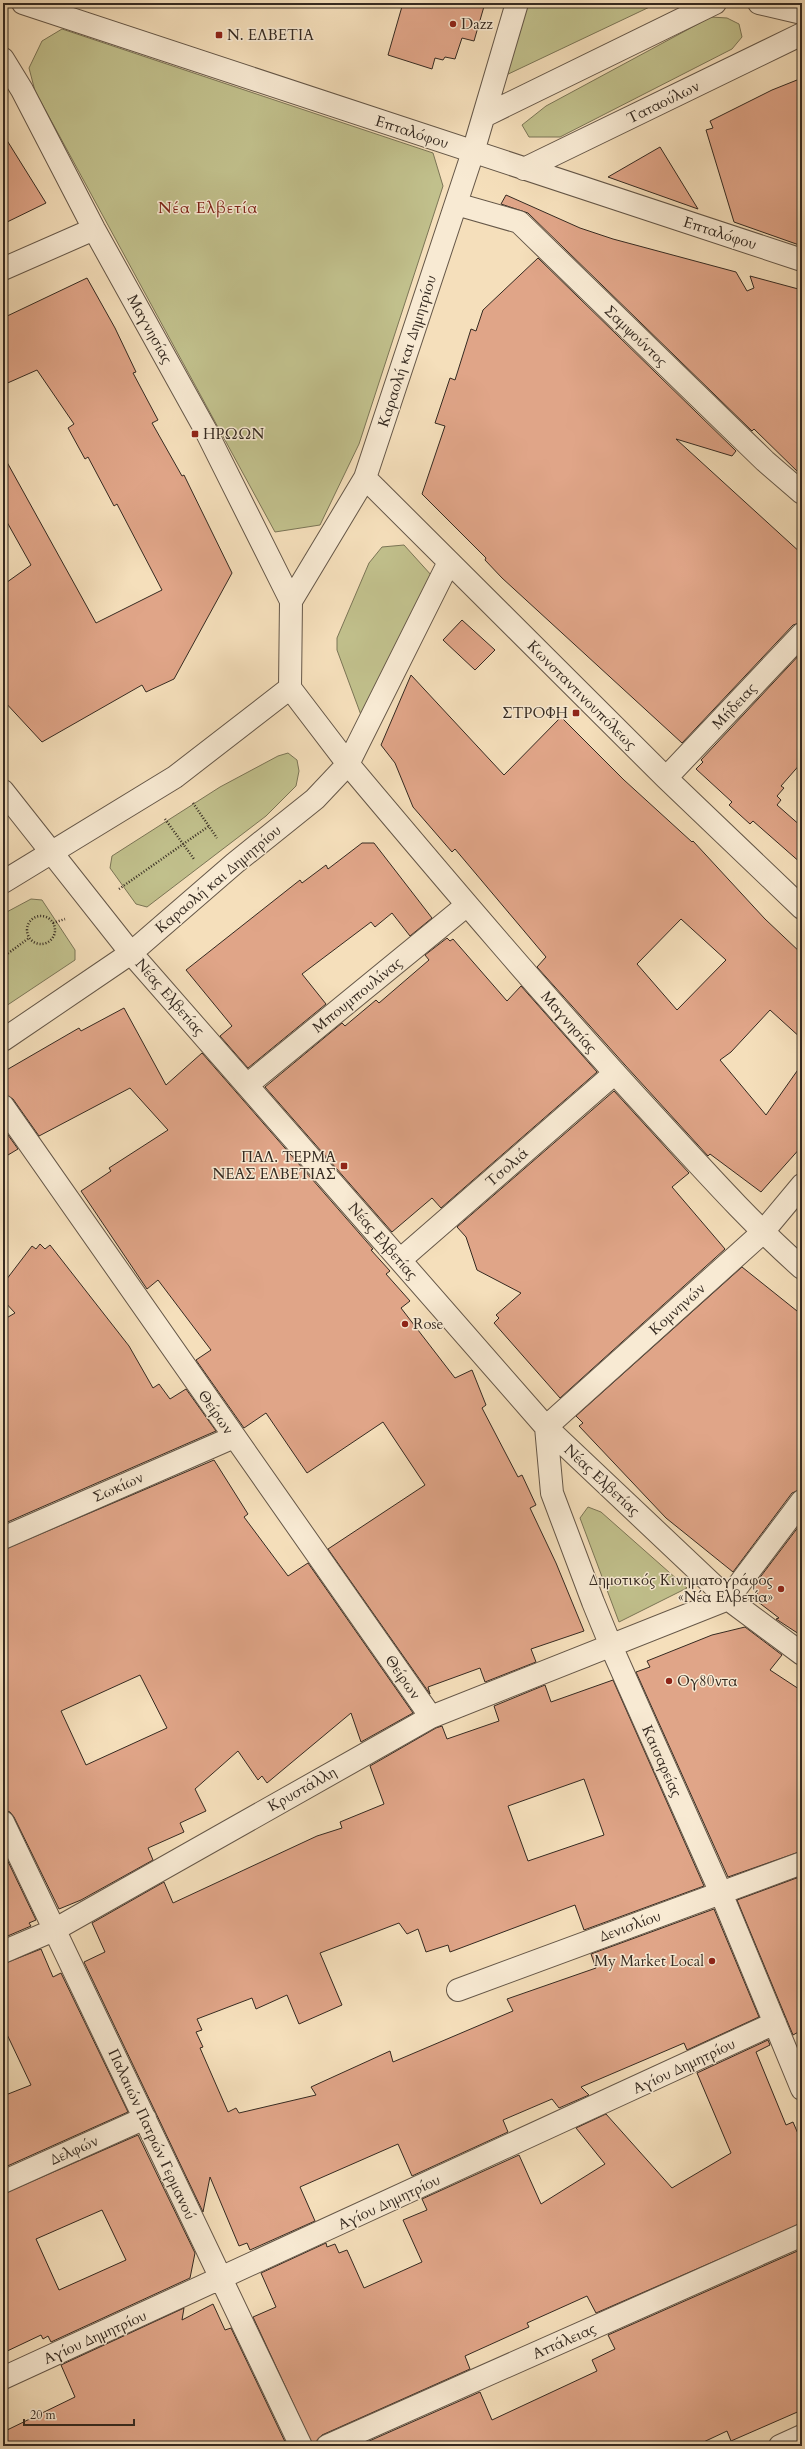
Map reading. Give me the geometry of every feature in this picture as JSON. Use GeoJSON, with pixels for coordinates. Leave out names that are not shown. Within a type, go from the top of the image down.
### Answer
{"type":"FeatureCollection","features":[{"type":"Feature","properties":{"kind":"street","name":"Επταλόφου"},"geometry":{"type":"LineString","coordinates":[[23,3],[802,260]]}},
{"type":"Feature","properties":{"kind":"street","name":"Καραολή και Δημητρίου"},"geometry":{"type":"LineString","coordinates":[[291,601],[365,478],[473,152],[518,3]]}},
{"type":"Feature","properties":{"kind":"street"},"geometry":{"type":"LineString","coordinates":[[484,116],[715,3]]}},
{"type":"Feature","properties":{"kind":"street"},"geometry":{"type":"LineString","coordinates":[[759,3],[802,13]]}},
{"type":"Feature","properties":{"kind":"street","name":"Ταταούλων"},"geometry":{"type":"LineString","coordinates":[[524,169],[802,34]]}},
{"type":"Feature","properties":{"kind":"street","name":"Μαγνησίας"},"geometry":{"type":"LineString","coordinates":[[3,58],[22,90],[94,229],[206,429],[291,601]]}},
{"type":"Feature","properties":{"kind":"street","name":"Σαμψούντος"},"geometry":{"type":"LineString","coordinates":[[456,204],[519,222],[765,461],[802,493]]}},
{"type":"Feature","properties":{"kind":"street"},"geometry":{"type":"LineString","coordinates":[[3,269],[94,229]]}},
{"type":"Feature","properties":{"kind":"street","name":"Κωνσταντινουπόλεως"},"geometry":{"type":"LineString","coordinates":[[365,478],[666,778],[802,908]]}},
{"type":"Feature","properties":{"kind":"street","name":"Καραολή και Δημητρίου"},"geometry":{"type":"LineString","coordinates":[[3,1040],[131,953],[235,863],[315,798],[348,764],[449,562]]}},
{"type":"Feature","properties":{"kind":"street"},"geometry":{"type":"LineString","coordinates":[[291,601],[290,688],[348,764]]}},
{"type":"Feature","properties":{"kind":"street","name":"Μήδειας"},"geometry":{"type":"LineString","coordinates":[[666,778],[802,634]]}},
{"type":"Feature","properties":{"kind":"street"},"geometry":{"type":"LineString","coordinates":[[3,882],[175,777],[290,688]]}},
{"type":"Feature","properties":{"kind":"street","name":"Μαγνησίας"},"geometry":{"type":"LineString","coordinates":[[348,764],[467,906],[615,1074],[762,1233],[802,1268]]}},
{"type":"Feature","properties":{"kind":"street","name":"Νέας Ελβετίας"},"geometry":{"type":"LineString","coordinates":[[3,791],[131,953],[546,1427],[728,1599],[802,1654]]}},
{"type":"Feature","properties":{"kind":"street","name":"Μπουμπουλίνας"},"geometry":{"type":"LineString","coordinates":[[247,1085],[467,906]]}},
{"type":"Feature","properties":{"kind":"street","name":"Τσολιά"},"geometry":{"type":"LineString","coordinates":[[400,1260],[615,1074]]}},
{"type":"Feature","properties":{"kind":"street","name":"Θείρων"},"geometry":{"type":"LineString","coordinates":[[3,1106],[431,1717]]}},
{"type":"Feature","properties":{"kind":"street","name":"Κομνηνών"},"geometry":{"type":"LineString","coordinates":[[546,1427],[762,1233],[802,1185]]}},
{"type":"Feature","properties":{"kind":"street","name":"Καισαρείας"},"geometry":{"type":"LineString","coordinates":[[546,1427],[552,1493],[611,1646],[720,1893],[802,2088]]}},
{"type":"Feature","properties":{"kind":"street","name":"Σωκίων"},"geometry":{"type":"LineString","coordinates":[[3,1538],[234,1437]]}},
{"type":"Feature","properties":{"kind":"street"},"geometry":{"type":"LineString","coordinates":[[728,1599],[802,1501]]}},
{"type":"Feature","properties":{"kind":"street","name":"Κρυστάλλη"},"geometry":{"type":"LineString","coordinates":[[3,1952],[54,1930],[431,1717],[728,1599]]}},
{"type":"Feature","properties":{"kind":"street","name":"Παλαιών Πατρών Γερμανού"},"geometry":{"type":"LineString","coordinates":[[3,1822],[301,2446]]}},
{"type":"Feature","properties":{"kind":"street","name":"Δενισλίου"},"geometry":{"type":"LineString","coordinates":[[458,1990],[802,1863]]}},
{"type":"Feature","properties":{"kind":"street","name":"Αγίου Δημητρίου"},"geometry":{"type":"LineString","coordinates":[[3,2378],[221,2280],[775,2023]]}},
{"type":"Feature","properties":{"kind":"street","name":"Δελφών"},"geometry":{"type":"LineString","coordinates":[[3,2182],[145,2118]]}},
{"type":"Feature","properties":{"kind":"street","name":"Αττάλειας"},"geometry":{"type":"LineString","coordinates":[[327,2446],[802,2235]]}},
{"type":"Feature","properties":{"kind":"street"},"geometry":{"type":"LineString","coordinates":[[780,2446],[802,2436]]}},
{"type":"Feature","properties":{"kind":"path"},"geometry":{"type":"LineString","coordinates":[[175,777],[235,863]]}},
{"type":"Feature","properties":{"kind":"path"},"geometry":{"type":"LineString","coordinates":[[147,795],[212,883]]}},
{"type":"Feature","properties":{"kind":"path"},"geometry":{"type":"LineString","coordinates":[[53,924],[94,907],[182,843],[209,826]]}},
{"type":"Feature","properties":{"kind":"path"},"geometry":{"type":"LineString","coordinates":[[44,917],[53,924],[55,933],[48,942],[38,944],[29,938],[27,928],[33,919],[44,917]]}},
{"type":"Feature","properties":{"kind":"path"},"geometry":{"type":"LineString","coordinates":[[3,957],[29,938]]}},
{"type":"Feature","properties":{"kind":"shaded area"},"geometry":{"type":"Polygon","coordinates":[[[524,3],[658,3],[502,77],[524,3]]]}},
{"type":"Feature","properties":{"kind":"shaded area"},"geometry":{"type":"Polygon","coordinates":[[[711,17],[727,18],[739,24],[742,37],[732,49],[560,137],[529,137],[522,125],[546,106],[711,17]]]}},
{"type":"Feature","properties":{"kind":"shaded area"},"geometry":{"type":"Polygon","coordinates":[[[62,29],[433,153],[443,186],[359,444],[320,525],[275,532],[35,91],[29,68],[42,41],[62,29]]]}},
{"type":"Feature","properties":{"kind":"shaded area"},"geometry":{"type":"Polygon","coordinates":[[[404,545],[432,576],[361,715],[337,650],[337,638],[369,563],[382,547],[404,545]]]}},
{"type":"Feature","properties":{"kind":"shaded area"},"geometry":{"type":"Polygon","coordinates":[[[288,753],[297,760],[299,771],[296,786],[266,816],[147,907],[136,904],[110,868],[112,856],[220,787],[278,756],[288,753]]]}},
{"type":"Feature","properties":{"kind":"shaded area"},"geometry":{"type":"Polygon","coordinates":[[[31,899],[42,900],[75,950],[75,960],[3,1008],[3,914],[31,899]]]}},
{"type":"Feature","properties":{"kind":"shaded area"},"geometry":{"type":"Polygon","coordinates":[[[588,1507],[601,1512],[687,1588],[619,1622],[580,1518],[588,1507]]]}},
{"type":"Feature","properties":{"kind":"building"},"geometry":{"type":"Polygon","coordinates":[[[403,3],[485,3],[474,41],[462,38],[455,59],[445,57],[443,60],[435,58],[432,69],[388,55],[403,3]]]}},
{"type":"Feature","properties":{"kind":"building"},"geometry":{"type":"Polygon","coordinates":[[[802,78],[802,246],[734,222],[706,130],[713,128],[710,121],[772,90],[802,78]]]}},
{"type":"Feature","properties":{"kind":"building"},"geometry":{"type":"Polygon","coordinates":[[[3,134],[46,203],[3,224],[3,134]]]}},
{"type":"Feature","properties":{"kind":"building"},"geometry":{"type":"Polygon","coordinates":[[[660,147],[698,209],[608,177],[660,147]]]}},
{"type":"Feature","properties":{"kind":"building"},"geometry":{"type":"Polygon","coordinates":[[[506,195],[580,228],[613,239],[736,272],[747,291],[754,288],[750,276],[802,290],[802,476],[754,429],[752,431],[528,213],[501,204],[506,195]]]}},
{"type":"Feature","properties":{"kind":"building"},"geometry":{"type":"Polygon","coordinates":[[[538,258],[736,451],[732,456],[676,439],[802,554],[802,622],[793,625],[682,743],[502,578],[485,560],[486,558],[422,494],[445,426],[435,423],[450,378],[455,380],[471,329],[476,331],[483,310],[538,258]]]}},
{"type":"Feature","properties":{"kind":"building"},"geometry":{"type":"Polygon","coordinates":[[[87,278],[115,328],[136,372],[133,373],[158,420],[152,423],[182,476],[184,475],[232,573],[174,679],[146,692],[142,685],[42,742],[3,700],[3,585],[31,565],[3,515],[3,455],[96,623],[162,590],[117,504],[114,506],[88,457],[85,459],[68,428],[74,424],[37,370],[3,385],[3,318],[87,278]]]}},
{"type":"Feature","properties":{"kind":"building"},"geometry":{"type":"Polygon","coordinates":[[[462,620],[495,650],[475,670],[443,640],[462,620]]]}},
{"type":"Feature","properties":{"kind":"building"},"geometry":{"type":"Polygon","coordinates":[[[802,652],[802,762],[781,786],[784,788],[777,796],[781,800],[777,805],[802,827],[802,864],[753,821],[750,824],[729,805],[732,802],[696,769],[703,762],[701,760],[802,652]]]}},
{"type":"Feature","properties":{"kind":"building"},"geometry":{"type":"Polygon","coordinates":[[[411,675],[504,775],[561,717],[624,780],[692,842],[693,841],[765,919],[802,954],[802,1039],[770,1010],[731,1052],[720,1060],[766,1115],[802,1064],[802,1146],[761,1192],[710,1154],[708,1156],[537,967],[546,957],[455,849],[452,852],[413,807],[395,763],[381,745],[411,675]],[[681,919],[637,964],[677,1010],[726,960],[681,919]]]}},
{"type":"Feature","properties":{"kind":"building"},"geometry":{"type":"Polygon","coordinates":[[[362,843],[374,843],[432,918],[410,936],[392,913],[375,927],[371,922],[302,974],[326,1004],[248,1068],[220,1036],[232,1026],[186,970],[300,880],[302,883],[326,865],[328,869],[362,843]]]}},
{"type":"Feature","properties":{"kind":"building"},"geometry":{"type":"Polygon","coordinates":[[[447,938],[450,941],[453,939],[507,1001],[521,986],[597,1072],[441,1208],[432,1198],[392,1232],[265,1087],[342,1023],[345,1026],[376,1000],[379,1003],[429,960],[425,955],[447,938]]]}},
{"type":"Feature","properties":{"kind":"building"},"geometry":{"type":"Polygon","coordinates":[[[124,1008],[166,1085],[202,1053],[373,1249],[371,1250],[390,1271],[386,1274],[410,1301],[401,1308],[455,1378],[472,1370],[486,1405],[482,1408],[518,1477],[522,1475],[536,1505],[530,1508],[556,1563],[584,1631],[531,1649],[536,1662],[485,1682],[480,1668],[428,1687],[430,1694],[328,1549],[425,1485],[383,1422],[307,1473],[266,1413],[244,1428],[196,1360],[211,1350],[158,1280],[147,1289],[81,1191],[111,1171],[109,1168],[168,1130],[130,1088],[39,1136],[13,1099],[3,1094],[3,1072],[79,1028],[81,1031],[124,1008]]]}},
{"type":"Feature","properties":{"kind":"building"},"geometry":{"type":"Polygon","coordinates":[[[614,1091],[689,1173],[672,1187],[725,1249],[560,1398],[494,1323],[499,1318],[496,1315],[521,1293],[477,1270],[466,1237],[457,1227],[614,1091]]]}},
{"type":"Feature","properties":{"kind":"building"},"geometry":{"type":"Polygon","coordinates":[[[3,1128],[18,1149],[3,1158],[3,1128]]]}},
{"type":"Feature","properties":{"kind":"building"},"geometry":{"type":"Polygon","coordinates":[[[40,1244],[45,1249],[50,1245],[129,1346],[153,1388],[159,1384],[170,1399],[186,1389],[216,1431],[3,1524],[3,1320],[15,1313],[3,1300],[3,1284],[32,1246],[36,1249],[40,1244]]]}},
{"type":"Feature","properties":{"kind":"building"},"geometry":{"type":"Polygon","coordinates":[[[742,1267],[802,1315],[802,1489],[792,1493],[733,1572],[666,1518],[579,1426],[583,1423],[576,1416],[742,1267]]]}},
{"type":"Feature","properties":{"kind":"building"},"geometry":{"type":"Polygon","coordinates":[[[214,1460],[248,1514],[244,1517],[288,1576],[308,1563],[413,1713],[361,1742],[351,1713],[267,1783],[262,1776],[258,1780],[238,1751],[195,1789],[206,1811],[180,1823],[184,1832],[148,1848],[153,1860],[81,1900],[59,1909],[14,1817],[10,1812],[3,1810],[3,1550],[214,1460]],[[140,1675],[61,1711],[86,1765],[167,1728],[140,1675]]]}},
{"type":"Feature","properties":{"kind":"building","name":"Δημοτικός Κινηματογράφος «Νέα Ελβετία»"},"geometry":{"type":"Polygon","coordinates":[[[802,1522],[802,1636],[776,1619],[779,1618],[753,1598],[758,1593],[752,1588],[802,1522]]]}},
{"type":"Feature","properties":{"kind":"building"},"geometry":{"type":"Polygon","coordinates":[[[745,1627],[782,1655],[770,1670],[802,1691],[802,1851],[728,1877],[636,1672],[650,1667],[647,1661],[712,1635],[745,1627]]]}},
{"type":"Feature","properties":{"kind":"building"},"geometry":{"type":"Polygon","coordinates":[[[613,1680],[704,1886],[584,1930],[575,1905],[450,1952],[448,1945],[426,1952],[418,1929],[407,1934],[399,1923],[320,1953],[342,2005],[299,2024],[287,1995],[256,2009],[252,1998],[197,2019],[202,2030],[196,2032],[203,2047],[200,2048],[228,2112],[236,2108],[239,2113],[316,2095],[311,2087],[390,2051],[393,2062],[513,2011],[507,1999],[596,1968],[591,1954],[714,1909],[759,2017],[687,2050],[684,2043],[581,2087],[589,2095],[559,2108],[552,2099],[503,2120],[508,2132],[412,2176],[398,2144],[300,2187],[315,2221],[250,2250],[247,2243],[239,2246],[210,2177],[203,2212],[84,1962],[105,1952],[92,1923],[164,1882],[173,1903],[317,1836],[342,1828],[340,1822],[384,1804],[370,1766],[436,1728],[442,1726],[447,1739],[499,1721],[494,1706],[545,1685],[551,1702],[613,1680]],[[584,1779],[508,1806],[528,1861],[604,1835],[584,1779]]]}},
{"type":"Feature","properties":{"kind":"building"},"geometry":{"type":"Polygon","coordinates":[[[3,1851],[36,1920],[29,1923],[31,1926],[3,1938],[3,1851]]]}},
{"type":"Feature","properties":{"kind":"building"},"geometry":{"type":"Polygon","coordinates":[[[802,1876],[802,2030],[793,2035],[737,1900],[802,1876]]]}},
{"type":"Feature","properties":{"kind":"building"},"geometry":{"type":"Polygon","coordinates":[[[41,1949],[53,1977],[61,1973],[128,2112],[3,2168],[3,2096],[31,2085],[3,2026],[3,1964],[41,1949]]]}},
{"type":"Feature","properties":{"kind":"building"},"geometry":{"type":"Polygon","coordinates":[[[768,2040],[770,2045],[756,2052],[786,2125],[793,2122],[802,2143],[802,2223],[596,2313],[587,2296],[527,2323],[529,2327],[465,2356],[470,2369],[322,2435],[313,2446],[253,2317],[276,2307],[261,2273],[326,2243],[327,2247],[335,2244],[339,2253],[347,2250],[364,2288],[422,2262],[403,2220],[427,2210],[422,2199],[519,2155],[541,2204],[605,2164],[576,2128],[606,2114],[672,2188],[731,2153],[697,2073],[768,2040]]]}},
{"type":"Feature","properties":{"kind":"building"},"geometry":{"type":"Polygon","coordinates":[[[138,2135],[195,2253],[190,2278],[51,2342],[48,2336],[43,2339],[41,2335],[3,2353],[3,2194],[138,2135]],[[102,2210],[36,2239],[59,2290],[126,2260],[102,2210]]]}},
{"type":"Feature","properties":{"kind":"building"},"geometry":{"type":"Polygon","coordinates":[[[802,2249],[802,2410],[731,2441],[727,2431],[695,2446],[358,2446],[480,2392],[492,2420],[597,2371],[592,2360],[615,2349],[608,2335],[802,2249]]]}},
{"type":"Feature","properties":{"kind":"building"},"geometry":{"type":"Polygon","coordinates":[[[213,2304],[225,2330],[231,2328],[287,2446],[3,2446],[3,2432],[75,2397],[61,2365],[184,2308],[182,2320],[213,2304]]]}},
{"type":"Feature","properties":{"kind":"place","name":"Dazz"},"geometry":{"type":"Point","coordinates":[453,24]}},
{"type":"Feature","properties":{"kind":"place","name":"Ν. ΕΛΒΕΤΙΑ"},"geometry":{"type":"Point","coordinates":[219,35]}},
{"type":"Feature","properties":{"kind":"place","name":"ΗΡΩΩΝ"},"geometry":{"type":"Point","coordinates":[195,434]}},
{"type":"Feature","properties":{"kind":"place","name":"ΣΤΡΟΦΗ"},"geometry":{"type":"Point","coordinates":[576,713]}},
{"type":"Feature","properties":{"kind":"place","name":"ΠΑΛ. ΤΕΡΜΑ ΝΕΑΣ ΕΛΒΕΤΙΑΣ"},"geometry":{"type":"Point","coordinates":[344,1166]}},
{"type":"Feature","properties":{"kind":"place","name":"Rose"},"geometry":{"type":"Point","coordinates":[405,1324]}},
{"type":"Feature","properties":{"kind":"place","name":"Δημοτικός Κινηματογράφος «Νέα Ελβετία»"},"geometry":{"type":"Point","coordinates":[781,1589]}},
{"type":"Feature","properties":{"kind":"place","name":"Ογ80ντα"},"geometry":{"type":"Point","coordinates":[669,1681]}},
{"type":"Feature","properties":{"kind":"place","name":"My Market Local"},"geometry":{"type":"Point","coordinates":[712,1961]}},
{"type":"Feature","properties":{"kind":"district","name":"Νέα Ελβετία"},"geometry":{"type":"Point","coordinates":[208,207]}}]}
